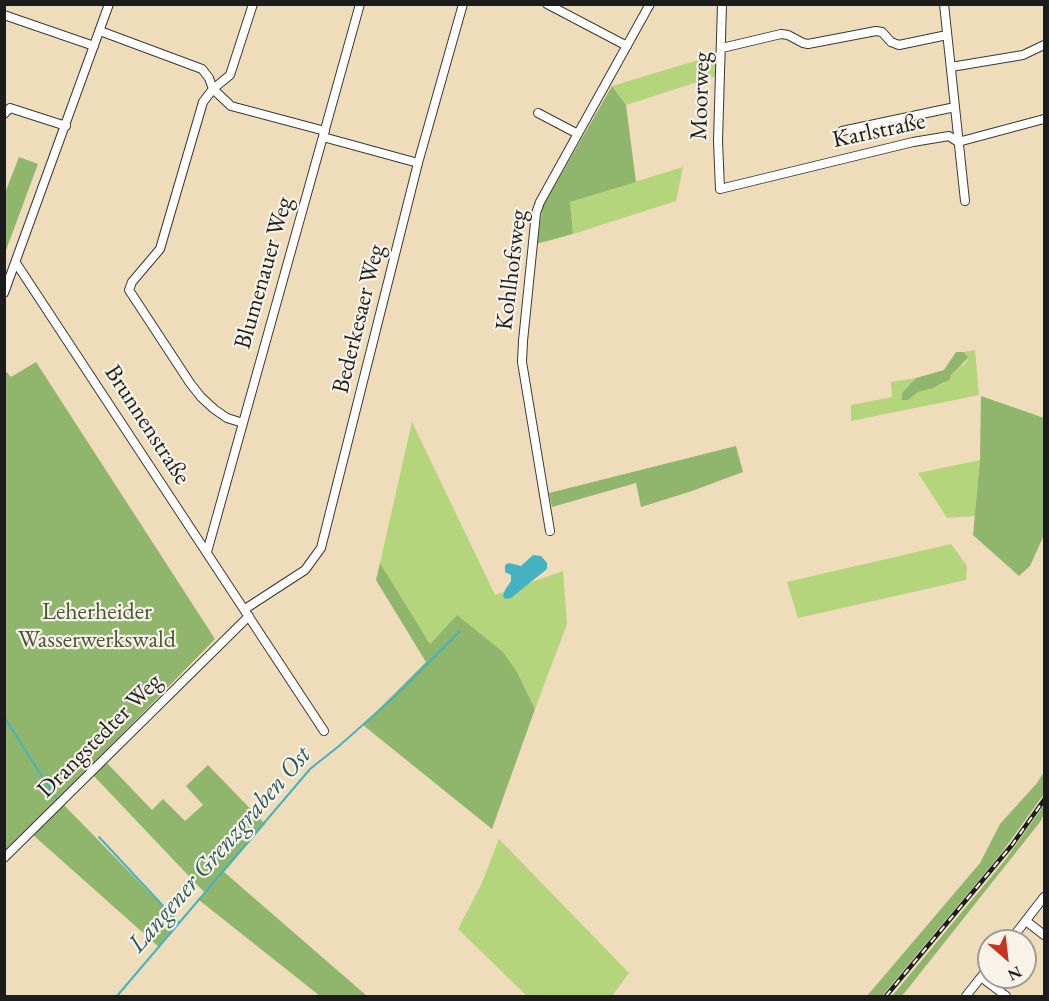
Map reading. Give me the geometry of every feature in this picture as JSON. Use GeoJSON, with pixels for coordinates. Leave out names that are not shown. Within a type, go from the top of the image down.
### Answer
{"type":"FeatureCollection","features":[{"type":"Feature","properties":{"kind":"street"},"geometry":{"type":"LineString","coordinates":[[4,292],[109,4]]}},
{"type":"Feature","properties":{"kind":"street"},"geometry":{"type":"LineString","coordinates":[[243,423],[227,418],[214,410],[201,397],[129,290],[132,282],[160,249],[203,102],[213,89],[230,75],[253,4]]}},
{"type":"Feature","properties":{"kind":"street","name":"Blumenauer Weg"},"geometry":{"type":"LineString","coordinates":[[207,552],[360,4]]}},
{"type":"Feature","properties":{"kind":"street","name":"Bederkesaer Weg"},"geometry":{"type":"LineString","coordinates":[[247,612],[306,570],[321,548],[418,163],[463,4]]}},
{"type":"Feature","properties":{"kind":"street"},"geometry":{"type":"LineString","coordinates":[[547,4],[627,46]]}},
{"type":"Feature","properties":{"kind":"street","name":"Kohlhofsweg"},"geometry":{"type":"LineString","coordinates":[[550,531],[525,385],[523,341],[536,213],[650,4]]}},
{"type":"Feature","properties":{"kind":"street","name":"Moorweg"},"geometry":{"type":"LineString","coordinates":[[720,189],[718,141],[722,4]]}},
{"type":"Feature","properties":{"kind":"street"},"geometry":{"type":"LineString","coordinates":[[944,4],[965,201]]}},
{"type":"Feature","properties":{"kind":"street"},"geometry":{"type":"LineString","coordinates":[[4,15],[94,46]]}},
{"type":"Feature","properties":{"kind":"street"},"geometry":{"type":"LineString","coordinates":[[100,31],[202,69],[213,89],[231,105],[418,163]]}},
{"type":"Feature","properties":{"kind":"street"},"geometry":{"type":"LineString","coordinates":[[722,48],[781,34],[808,44],[876,31],[882,32],[891,42],[899,45],[947,35]]}},
{"type":"Feature","properties":{"kind":"street"},"geometry":{"type":"LineString","coordinates":[[951,67],[1023,54],[1044,45]]}},
{"type":"Feature","properties":{"kind":"street"},"geometry":{"type":"LineString","coordinates":[[842,131],[955,107]]}},
{"type":"Feature","properties":{"kind":"street"},"geometry":{"type":"LineString","coordinates":[[4,114],[10,108],[66,126]]}},
{"type":"Feature","properties":{"kind":"street"},"geometry":{"type":"LineString","coordinates":[[538,113],[578,134]]}},
{"type":"Feature","properties":{"kind":"street","name":"Karlstraße"},"geometry":{"type":"LineString","coordinates":[[720,189],[913,142],[949,136],[958,142],[1044,119]]}},
{"type":"Feature","properties":{"kind":"street","name":"Brunnenstraße"},"geometry":{"type":"LineString","coordinates":[[16,263],[324,732]]}},
{"type":"Feature","properties":{"kind":"street","name":"Drangstedter Weg"},"geometry":{"type":"LineString","coordinates":[[4,858],[247,612]]}},
{"type":"Feature","properties":{"kind":"street"},"geometry":{"type":"LineString","coordinates":[[1020,929],[1044,897]]}},
{"type":"Feature","properties":{"kind":"street"},"geometry":{"type":"LineString","coordinates":[[1026,921],[1044,935]]}},
{"type":"Feature","properties":{"kind":"street"},"geometry":{"type":"LineString","coordinates":[[966,996],[977,982]]}},
{"type":"Feature","properties":{"kind":"green space"},"geometry":{"type":"Polygon","coordinates":[[[715,55],[716,76],[626,105],[612,86],[715,55]]]}},
{"type":"Feature","properties":{"kind":"green space"},"geometry":{"type":"Polygon","coordinates":[[[612,86],[626,105],[636,182],[570,202],[573,234],[536,244],[543,206],[612,86]]]}},
{"type":"Feature","properties":{"kind":"green space"},"geometry":{"type":"Polygon","coordinates":[[[19,157],[38,164],[5,253],[5,193],[19,157]]]}},
{"type":"Feature","properties":{"kind":"green space"},"geometry":{"type":"Polygon","coordinates":[[[683,167],[676,201],[573,234],[570,202],[683,167]]]}},
{"type":"Feature","properties":{"kind":"green space"},"geometry":{"type":"Polygon","coordinates":[[[975,350],[979,395],[851,421],[851,405],[892,397],[891,382],[916,378],[902,393],[908,400],[918,392],[943,384],[965,364],[968,359],[964,352],[975,350]]]}},
{"type":"Feature","properties":{"kind":"green space"},"geometry":{"type":"Polygon","coordinates":[[[956,352],[964,352],[968,358],[949,380],[918,392],[908,400],[902,400],[902,393],[916,378],[944,370],[956,352]]]}},
{"type":"Feature","properties":{"kind":"green space","name":"Leherheider Wasserwerkswald"},"geometry":{"type":"Polygon","coordinates":[[[36,362],[215,639],[5,854],[4,369],[11,377],[36,362]]]}},
{"type":"Feature","properties":{"kind":"green space"},"geometry":{"type":"Polygon","coordinates":[[[981,396],[1044,418],[1044,535],[1030,566],[1019,576],[973,535],[980,460],[981,396]]]}},
{"type":"Feature","properties":{"kind":"green space"},"geometry":{"type":"Polygon","coordinates":[[[412,422],[495,595],[563,571],[567,624],[535,709],[517,672],[457,615],[430,644],[380,563],[412,422]]]}},
{"type":"Feature","properties":{"kind":"green space"},"geometry":{"type":"Polygon","coordinates":[[[736,446],[743,472],[692,491],[641,507],[636,483],[552,507],[549,493],[736,446]]]}},
{"type":"Feature","properties":{"kind":"green space"},"geometry":{"type":"Polygon","coordinates":[[[980,460],[975,516],[947,518],[918,473],[980,460]]]}},
{"type":"Feature","properties":{"kind":"green space"},"geometry":{"type":"Polygon","coordinates":[[[951,544],[967,566],[966,580],[798,618],[787,582],[951,544]]]}},
{"type":"Feature","properties":{"kind":"green space"},"geometry":{"type":"Polygon","coordinates":[[[380,563],[430,644],[457,615],[503,652],[517,672],[535,709],[492,829],[363,725],[426,662],[376,580],[380,563]]]}},
{"type":"Feature","properties":{"kind":"green space"},"geometry":{"type":"Polygon","coordinates":[[[106,762],[152,810],[163,799],[185,821],[203,805],[186,786],[208,765],[265,824],[224,872],[367,996],[320,996],[199,900],[205,893],[92,774],[106,762]]]}},
{"type":"Feature","properties":{"kind":"green space"},"geometry":{"type":"Polygon","coordinates":[[[1044,772],[1044,794],[1000,855],[882,996],[867,996],[980,863],[1000,824],[1044,772]]]}},
{"type":"Feature","properties":{"kind":"green space"},"geometry":{"type":"Polygon","coordinates":[[[62,803],[179,923],[159,947],[32,834],[62,803]]]}},
{"type":"Feature","properties":{"kind":"green space"},"geometry":{"type":"Polygon","coordinates":[[[1044,805],[1044,814],[1040,822],[902,996],[892,996],[1006,859],[1044,805]]]}},
{"type":"Feature","properties":{"kind":"green space"},"geometry":{"type":"Polygon","coordinates":[[[499,839],[629,973],[612,996],[527,996],[458,929],[481,885],[499,839]]]}},
{"type":"Feature","properties":{"kind":"water"},"geometry":{"type":"Polygon","coordinates":[[[533,555],[541,556],[547,563],[547,569],[511,598],[505,599],[503,596],[511,581],[511,575],[505,572],[505,565],[509,563],[521,566],[533,555]]]}},
{"type":"Feature","properties":{"kind":"waterway","name":"Langener Grenzgraben Ost"},"geometry":{"type":"LineString","coordinates":[[117,996],[310,769],[392,699],[459,632]]}},
{"type":"Feature","properties":{"kind":"waterway"},"geometry":{"type":"LineString","coordinates":[[4,717],[56,798]]}},
{"type":"Feature","properties":{"kind":"waterway"},"geometry":{"type":"LineString","coordinates":[[99,837],[179,923]]}},
{"type":"Feature","properties":{"kind":"railway"},"geometry":{"type":"LineString","coordinates":[[886,996],[1012,845],[1044,800]]}}]}
